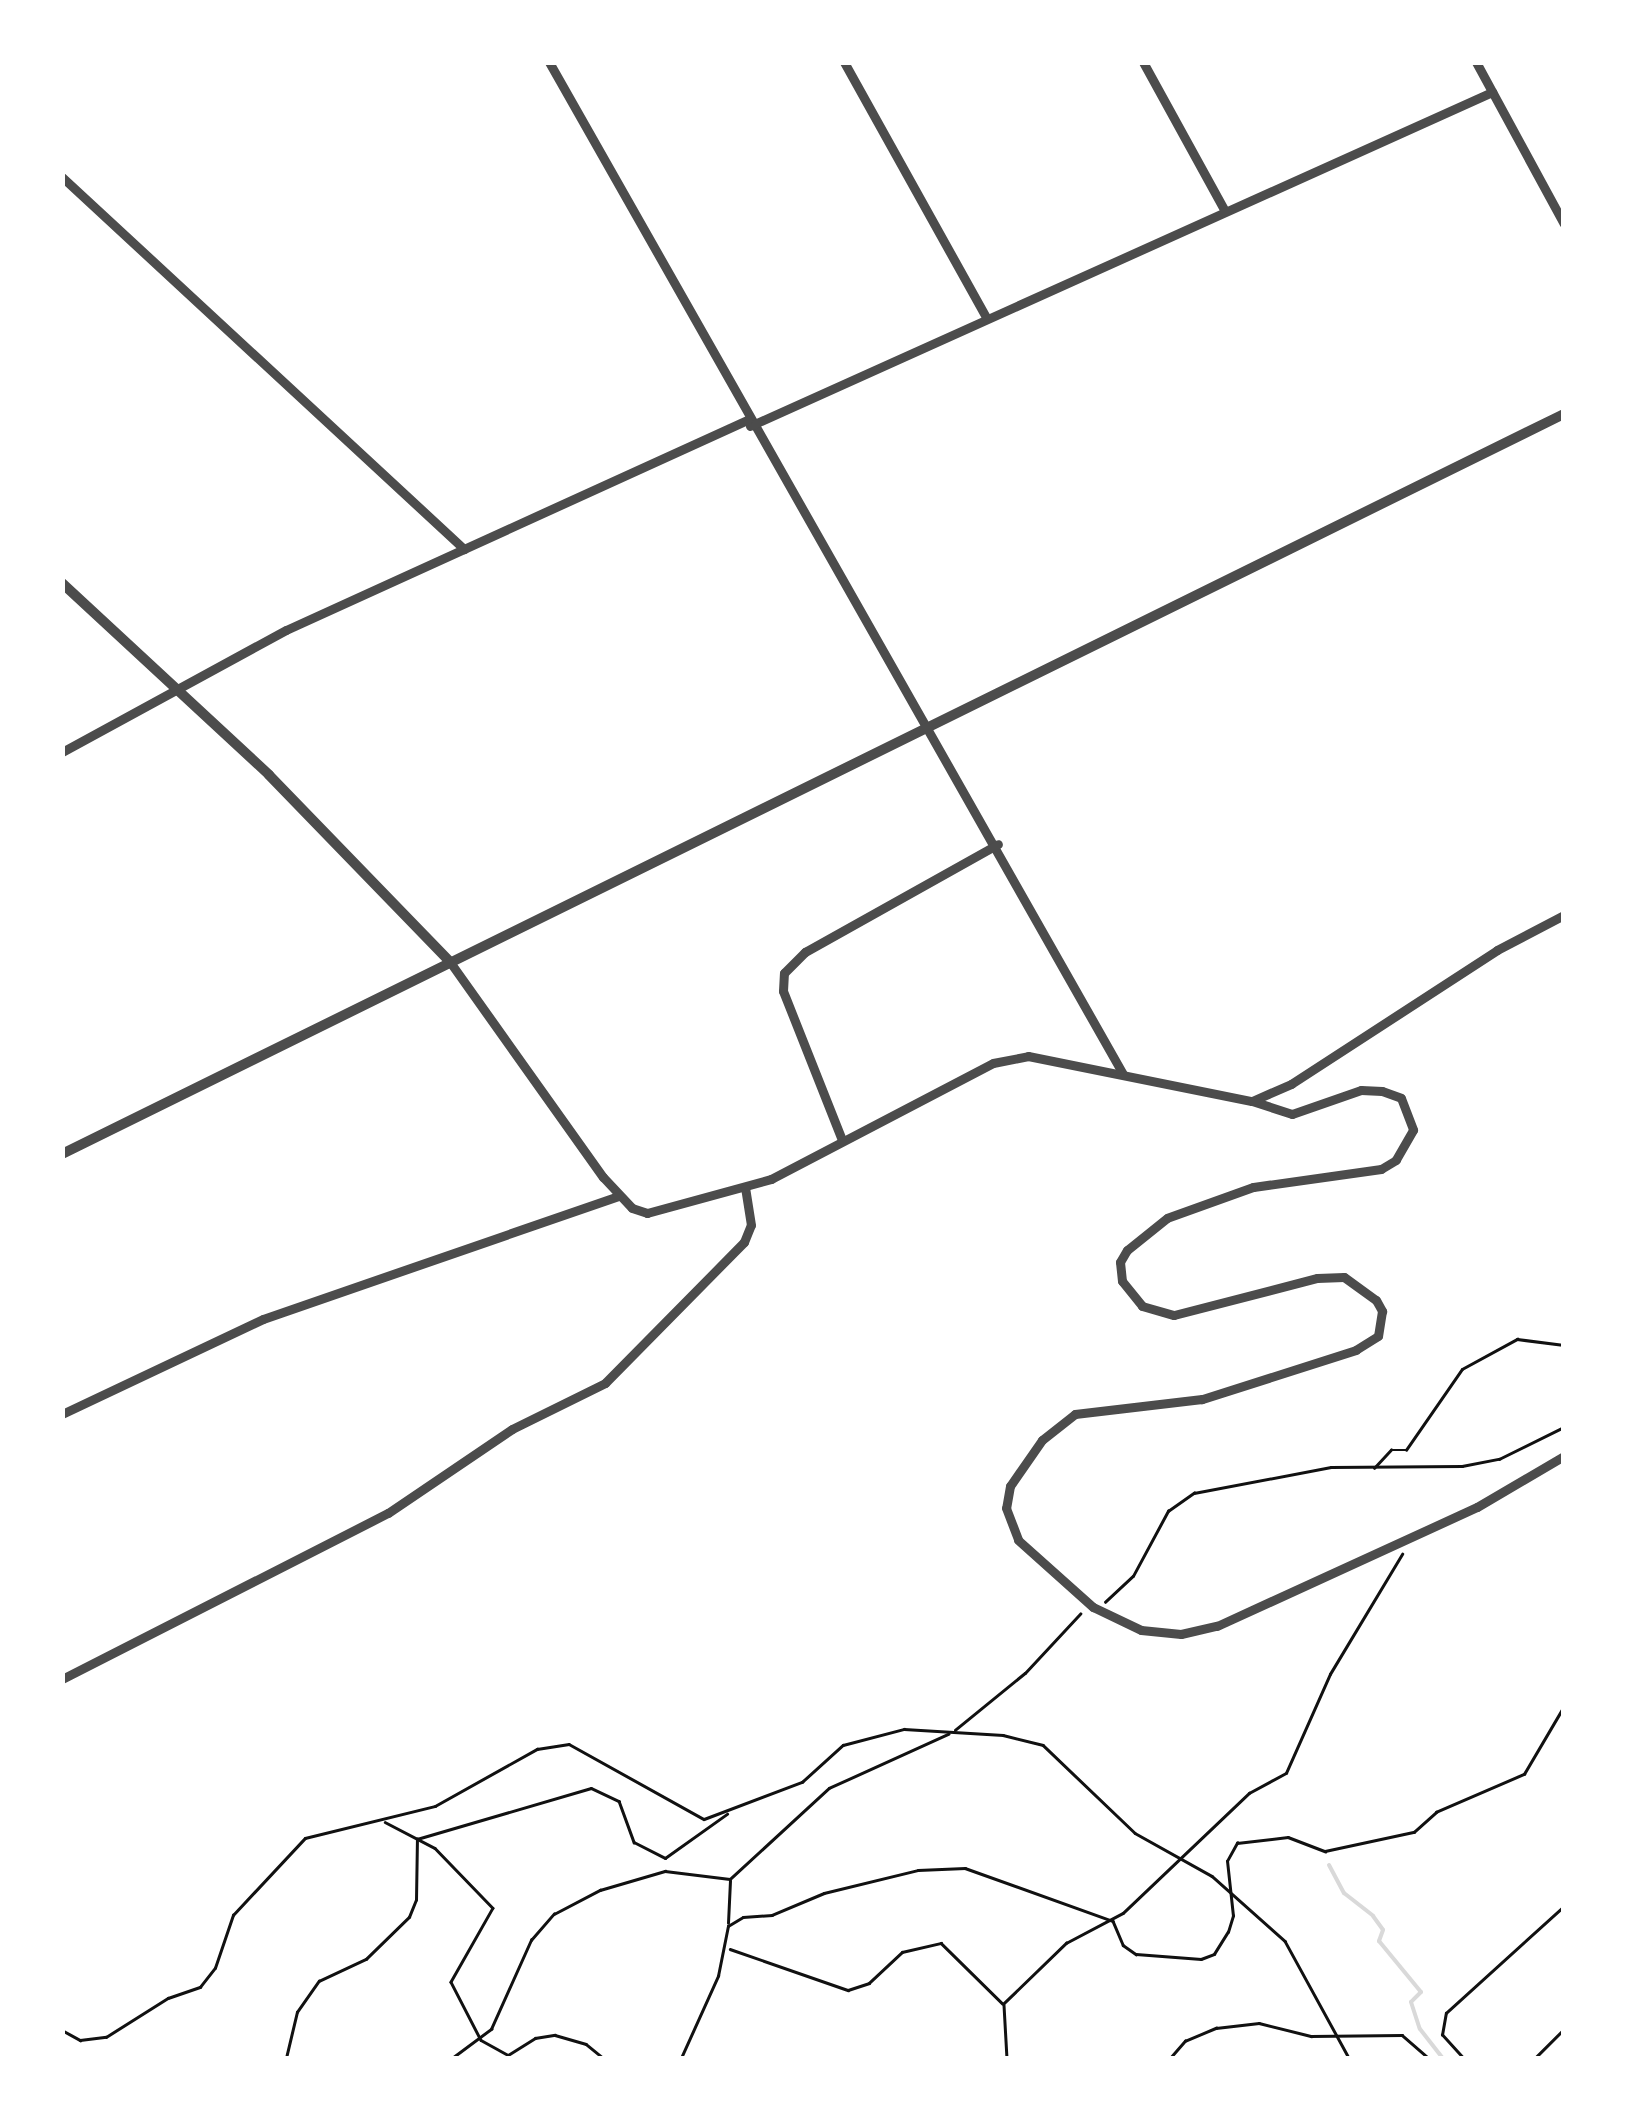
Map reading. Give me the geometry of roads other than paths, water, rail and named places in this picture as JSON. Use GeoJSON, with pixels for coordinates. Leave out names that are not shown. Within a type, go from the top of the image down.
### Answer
{"type":"FeatureCollection","features":[{"type":"Feature","properties":{"kind":"street"},"geometry":{"type":"LineString","coordinates":[[549,62],[748,423],[998,844],[1123,1074]]}},
{"type":"Feature","properties":{"kind":"street"},"geometry":{"type":"LineString","coordinates":[[844,62],[986,317]]}},
{"type":"Feature","properties":{"kind":"street"},"geometry":{"type":"LineString","coordinates":[[1143,62],[1225,211]]}},
{"type":"Feature","properties":{"kind":"street"},"geometry":{"type":"LineString","coordinates":[[1476,62],[1564,224]]}},
{"type":"Feature","properties":{"kind":"street"},"geometry":{"type":"LineString","coordinates":[[62,752],[286,630],[1492,92]]}},
{"type":"Feature","properties":{"kind":"street"},"geometry":{"type":"LineString","coordinates":[[62,177],[464,549]]}},
{"type":"Feature","properties":{"kind":"street"},"geometry":{"type":"LineString","coordinates":[[62,1154],[1564,414]]}},
{"type":"Feature","properties":{"kind":"street"},"geometry":{"type":"LineString","coordinates":[[62,583],[180,688],[450,962],[619,1196],[632,1208],[661,1212],[746,1188],[993,1063],[1051,1057],[1252,1101],[1292,1114],[1361,1090],[1382,1091],[1412,1112],[1414,1130],[1396,1160],[1381,1169],[1253,1186],[1167,1218],[1120,1262],[1130,1296],[1174,1315],[1334,1276],[1368,1289],[1382,1310],[1382,1325],[1370,1344],[1356,1350],[1202,1399],[1075,1414],[1042,1440],[1010,1486],[1009,1524],[1018,1540],[1093,1607],[1141,1630],[1181,1634],[1217,1626],[1407,1538],[1564,1456]]}},
{"type":"Feature","properties":{"kind":"street"},"geometry":{"type":"LineString","coordinates":[[842,1140],[783,991],[784,974],[804,952],[998,844]]}},
{"type":"Feature","properties":{"kind":"street"},"geometry":{"type":"LineString","coordinates":[[1252,1101],[1292,1084],[1498,950],[1564,915]]}},
{"type":"Feature","properties":{"kind":"street"},"geometry":{"type":"LineString","coordinates":[[62,1678],[388,1513],[512,1429],[605,1383],[744,1242],[751,1225],[746,1188]]}},
{"type":"Feature","properties":{"kind":"street"},"geometry":{"type":"LineString","coordinates":[[62,1414],[263,1319],[619,1196]]}},
{"type":"Feature","properties":{"kind":"waterway"},"geometry":{"type":"LineString","coordinates":[[1329,1865],[1344,1893],[1373,1916],[1383,1930],[1379,1941],[1421,1992],[1411,2002],[1420,2029],[1443,2058]]}}]}
